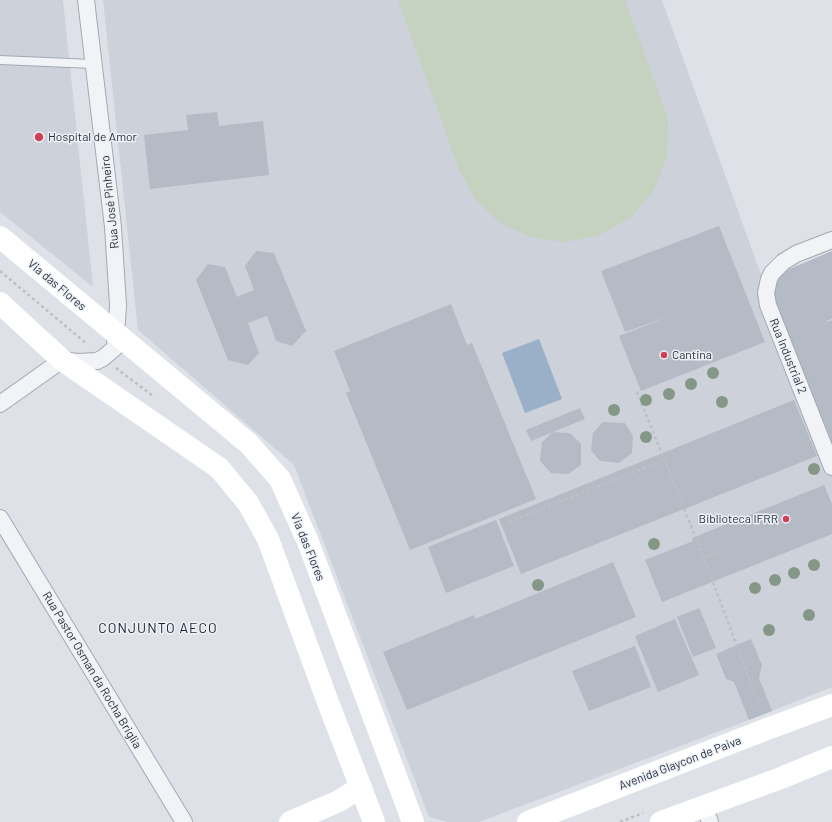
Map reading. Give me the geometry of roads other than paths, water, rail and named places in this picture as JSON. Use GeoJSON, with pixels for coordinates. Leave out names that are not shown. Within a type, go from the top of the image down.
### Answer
{"type":"FeatureCollection","features":[{"type":"Feature","properties":{"kind":"main road","name":"Via das Flores"},"geometry":{"type":"LineString","coordinates":[[0,237],[248,443],[280,479],[308,542],[413,822]]}},
{"type":"Feature","properties":{"kind":"main road"},"geometry":{"type":"LineString","coordinates":[[0,304],[62,360],[219,468],[248,503],[268,539],[374,822]]}},
{"type":"Feature","properties":{"kind":"main road","name":"Avenida Glaycon de Paiva"},"geometry":{"type":"LineString","coordinates":[[528,822],[832,705]]}},
{"type":"Feature","properties":{"kind":"main road"},"geometry":{"type":"LineString","coordinates":[[662,822],[707,814],[781,778],[832,757]]}},
{"type":"Feature","properties":{"kind":"main road"},"geometry":{"type":"LineString","coordinates":[[290,822],[340,801],[361,787]]}},
{"type":"Feature","properties":{"kind":"street","name":"Rua José Pinheiro"},"geometry":{"type":"LineString","coordinates":[[86,0],[113,226],[118,305],[117,322],[114,333]]}},
{"type":"Feature","properties":{"kind":"street","name":"Rua Industrial 2"},"geometry":{"type":"LineString","coordinates":[[832,240],[796,254],[783,262],[772,273],[769,279],[766,298],[832,467]]}},
{"type":"Feature","properties":{"kind":"street"},"geometry":{"type":"LineString","coordinates":[[0,404],[62,360],[89,362],[97,361],[103,358],[116,347],[114,333]]}},
{"type":"Feature","properties":{"kind":"street","name":"Rua Pastor Osman da Rocha Briglia"},"geometry":{"type":"LineString","coordinates":[[0,518],[184,822]]}},
{"type":"Feature","properties":{"kind":"lane"},"geometry":{"type":"LineString","coordinates":[[0,60],[93,64]]}},
{"type":"Feature","properties":{"kind":"water"},"geometry":{"type":"Polygon","coordinates":[[[539,339],[562,399],[525,413],[502,353],[539,339]]]}},
{"type":"Feature","properties":{"kind":"place","name":"Hospital de Amor"},"geometry":{"type":"Point","coordinates":[39,137]}},
{"type":"Feature","properties":{"kind":"place","name":"Cantina"},"geometry":{"type":"Point","coordinates":[664,355]}},
{"type":"Feature","properties":{"kind":"place","name":"Biblioteca IFRR"},"geometry":{"type":"Point","coordinates":[786,519]}},
{"type":"Feature","properties":{"kind":"district","name":"CONJUNTO AECO"},"geometry":{"type":"Point","coordinates":[158,628]}}]}
